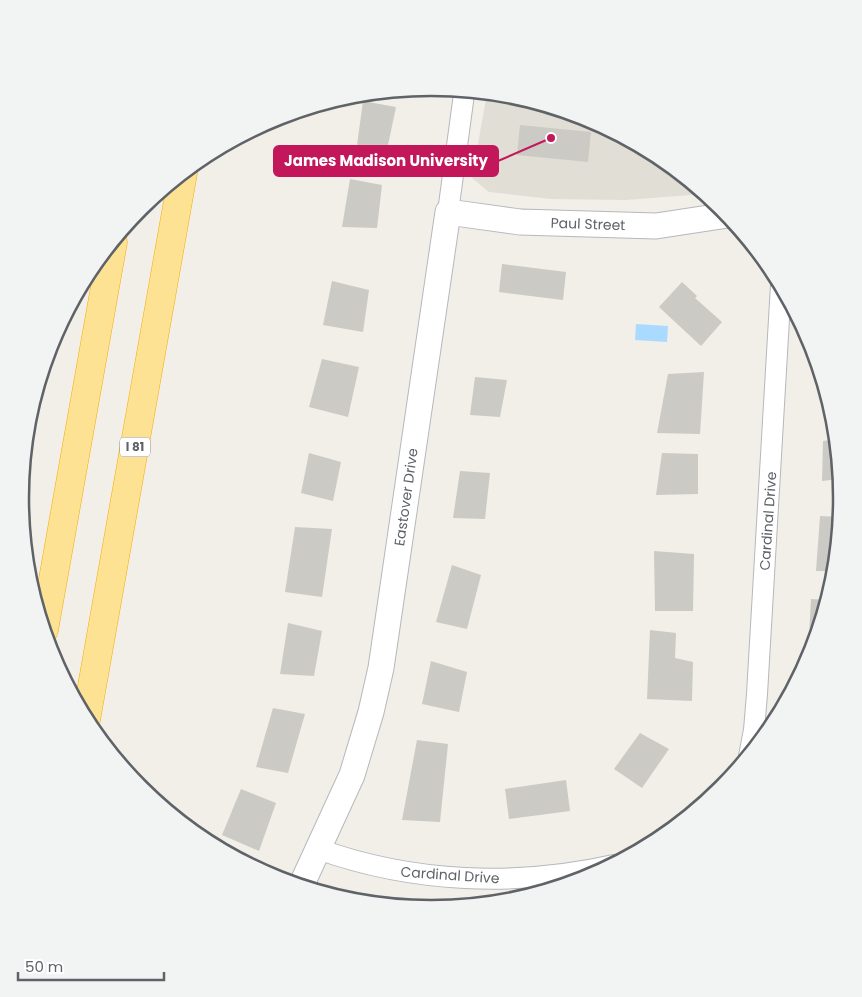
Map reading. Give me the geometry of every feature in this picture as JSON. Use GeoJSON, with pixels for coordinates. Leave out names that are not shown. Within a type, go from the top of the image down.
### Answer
{"type":"FeatureCollection","features":[{"type":"Feature","properties":{"kind":"highway","name":"I 81"},"geometry":{"type":"LineString","coordinates":[[88,708],[181,183]]}},
{"type":"Feature","properties":{"kind":"highway"},"geometry":{"type":"LineString","coordinates":[[46,617],[110,256]]}},
{"type":"Feature","properties":{"kind":"street","name":"Eastover Drive"},"geometry":{"type":"LineString","coordinates":[[304,880],[352,775],[371,712],[381,668],[463,98]]}},
{"type":"Feature","properties":{"kind":"street","name":"Paul Street"},"geometry":{"type":"LineString","coordinates":[[448,212],[520,222],[656,226],[717,217]]}},
{"type":"Feature","properties":{"kind":"street","name":"Cardinal Drive"},"geometry":{"type":"LineString","coordinates":[[752,740],[757,694],[780,299]]}},
{"type":"Feature","properties":{"kind":"street","name":"Cardinal Drive"},"geometry":{"type":"LineString","coordinates":[[318,849],[346,859],[385,868],[454,878],[513,879],[583,871]]}},
{"type":"Feature","properties":{"kind":"shaded area"},"geometry":{"type":"Polygon","coordinates":[[[486,100],[535,110],[585,127],[632,150],[676,179],[695,195],[626,200],[551,199],[489,192],[472,178],[486,100]]]}},
{"type":"Feature","properties":{"kind":"water"},"geometry":{"type":"Polygon","coordinates":[[[636,324],[668,326],[667,342],[635,340],[636,324]]]}},
{"type":"Feature","properties":{"kind":"building"},"geometry":{"type":"Polygon","coordinates":[[[363,102],[396,107],[387,150],[357,145],[363,102]]]}},
{"type":"Feature","properties":{"kind":"building"},"geometry":{"type":"Polygon","coordinates":[[[520,125],[591,132],[588,162],[517,155],[520,125]]]}},
{"type":"Feature","properties":{"kind":"building"},"geometry":{"type":"Polygon","coordinates":[[[350,179],[382,185],[377,228],[342,227],[350,179]]]}},
{"type":"Feature","properties":{"kind":"building"},"geometry":{"type":"Polygon","coordinates":[[[502,264],[566,272],[563,300],[499,292],[502,264]]]}},
{"type":"Feature","properties":{"kind":"building"},"geometry":{"type":"Polygon","coordinates":[[[332,281],[369,290],[363,332],[323,325],[332,281]]]}},
{"type":"Feature","properties":{"kind":"building"},"geometry":{"type":"Polygon","coordinates":[[[682,282],[697,296],[695,298],[722,322],[701,346],[659,307],[682,282]]]}},
{"type":"Feature","properties":{"kind":"building"},"geometry":{"type":"Polygon","coordinates":[[[322,359],[359,367],[348,417],[309,407],[322,359]]]}},
{"type":"Feature","properties":{"kind":"building"},"geometry":{"type":"Polygon","coordinates":[[[704,372],[700,434],[657,433],[668,374],[704,372]]]}},
{"type":"Feature","properties":{"kind":"building"},"geometry":{"type":"Polygon","coordinates":[[[475,377],[507,380],[500,417],[470,415],[475,377]]]}},
{"type":"Feature","properties":{"kind":"building"},"geometry":{"type":"Polygon","coordinates":[[[829,440],[832,480],[822,481],[823,441],[829,440]]]}},
{"type":"Feature","properties":{"kind":"building"},"geometry":{"type":"Polygon","coordinates":[[[309,453],[341,462],[333,501],[301,493],[309,453]]]}},
{"type":"Feature","properties":{"kind":"building"},"geometry":{"type":"Polygon","coordinates":[[[662,453],[698,454],[698,494],[656,495],[662,453]]]}},
{"type":"Feature","properties":{"kind":"building"},"geometry":{"type":"Polygon","coordinates":[[[460,471],[490,473],[485,519],[453,518],[460,471]]]}},
{"type":"Feature","properties":{"kind":"building"},"geometry":{"type":"Polygon","coordinates":[[[820,516],[832,517],[827,571],[816,571],[820,516]]]}},
{"type":"Feature","properties":{"kind":"building"},"geometry":{"type":"Polygon","coordinates":[[[295,527],[332,529],[322,597],[285,592],[295,527]]]}},
{"type":"Feature","properties":{"kind":"building"},"geometry":{"type":"Polygon","coordinates":[[[654,551],[694,554],[693,611],[655,611],[654,551]]]}},
{"type":"Feature","properties":{"kind":"building"},"geometry":{"type":"Polygon","coordinates":[[[452,565],[481,575],[467,629],[436,622],[452,565]]]}},
{"type":"Feature","properties":{"kind":"building"},"geometry":{"type":"Polygon","coordinates":[[[811,599],[821,600],[812,628],[809,636],[811,599]]]}},
{"type":"Feature","properties":{"kind":"building"},"geometry":{"type":"Polygon","coordinates":[[[288,623],[322,631],[314,676],[280,674],[288,623]]]}},
{"type":"Feature","properties":{"kind":"building"},"geometry":{"type":"Polygon","coordinates":[[[650,630],[676,633],[675,658],[693,662],[692,701],[647,699],[650,630]]]}},
{"type":"Feature","properties":{"kind":"building"},"geometry":{"type":"Polygon","coordinates":[[[431,661],[467,672],[459,712],[422,704],[431,661]]]}},
{"type":"Feature","properties":{"kind":"building"},"geometry":{"type":"Polygon","coordinates":[[[273,708],[305,714],[288,773],[256,767],[273,708]]]}},
{"type":"Feature","properties":{"kind":"building"},"geometry":{"type":"Polygon","coordinates":[[[640,733],[669,749],[642,788],[614,769],[640,733]]]}},
{"type":"Feature","properties":{"kind":"building"},"geometry":{"type":"Polygon","coordinates":[[[417,740],[448,744],[440,822],[402,820],[417,740]]]}},
{"type":"Feature","properties":{"kind":"building"},"geometry":{"type":"Polygon","coordinates":[[[566,780],[570,811],[509,819],[505,789],[566,780]]]}},
{"type":"Feature","properties":{"kind":"building"},"geometry":{"type":"Polygon","coordinates":[[[241,789],[276,803],[259,851],[222,835],[241,789]]]}},
{"type":"Feature","properties":{"kind":"place","name":"James Madison University"},"geometry":{"type":"Point","coordinates":[551,138]}}]}
